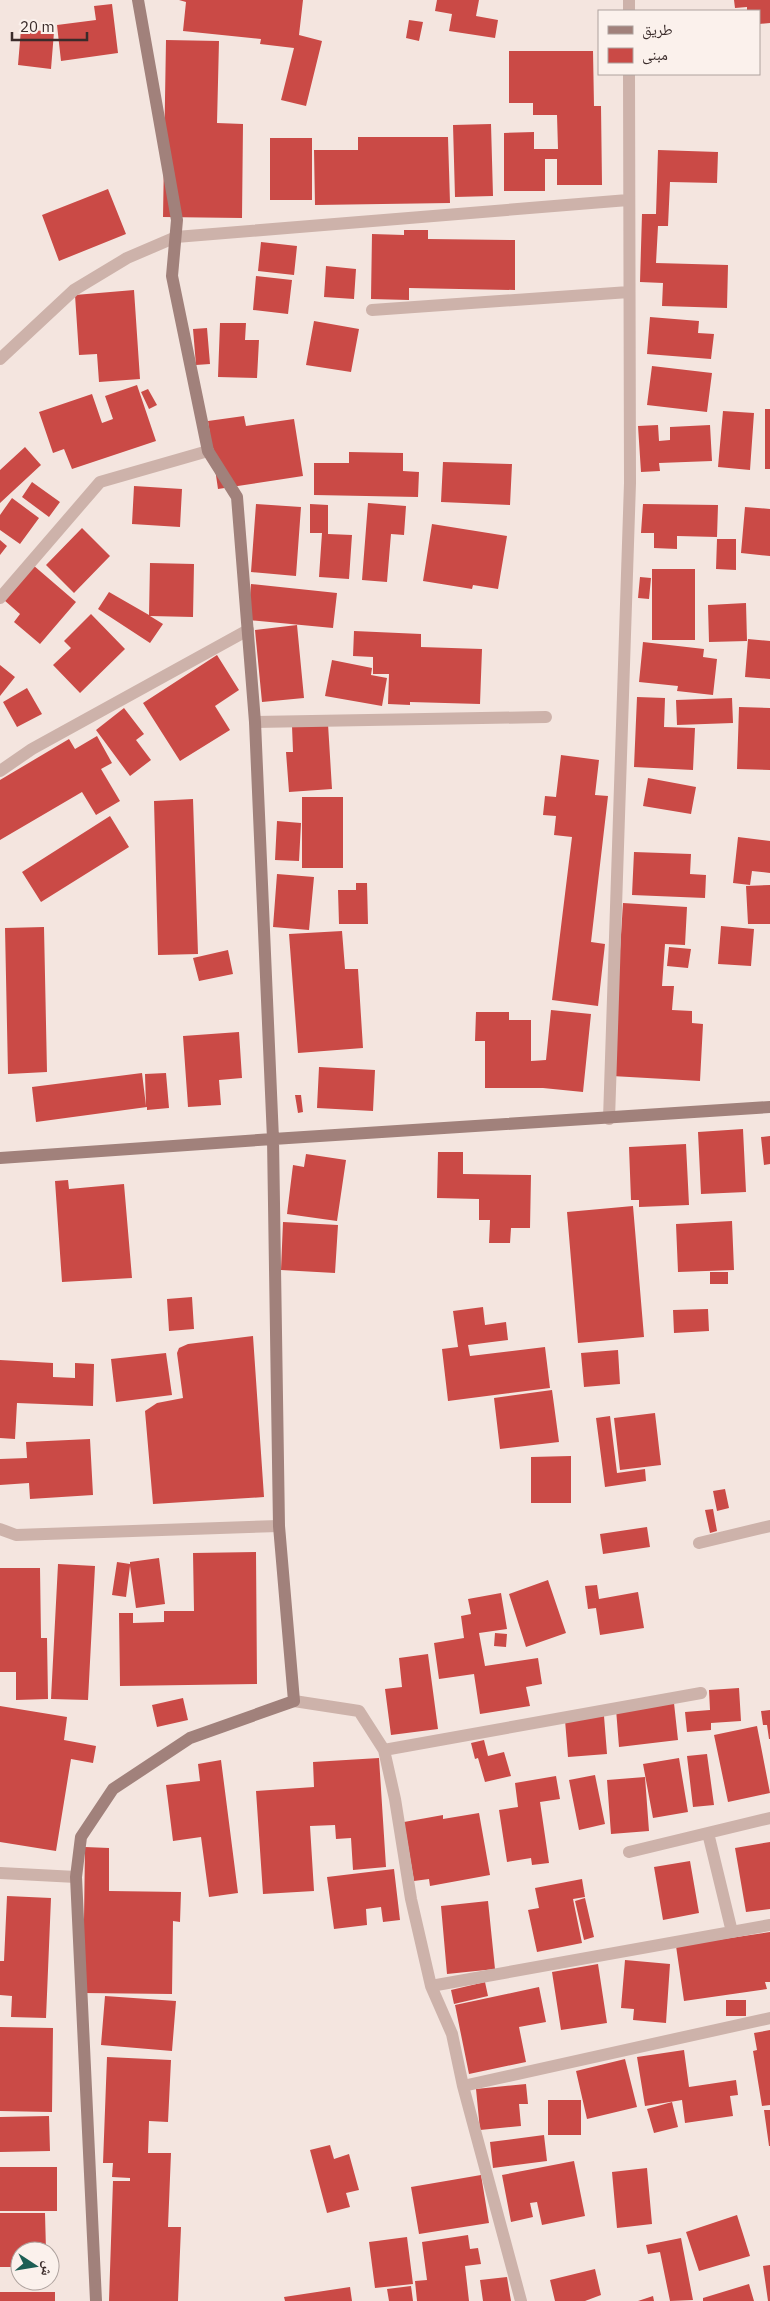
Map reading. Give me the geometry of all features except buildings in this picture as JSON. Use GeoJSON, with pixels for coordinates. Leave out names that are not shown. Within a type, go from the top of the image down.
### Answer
{"type":"FeatureCollection","features":[{"type":"Feature","properties":{"kind":"street"},"geometry":{"type":"LineString","coordinates":[[138,0],[177,220],[172,276],[208,451],[237,497],[255,722],[273,1139],[279,1526],[294,1701]]}},
{"type":"Feature","properties":{"kind":"street"},"geometry":{"type":"LineString","coordinates":[[609,1119],[630,483],[629,75]]}},
{"type":"Feature","properties":{"kind":"street"},"geometry":{"type":"LineString","coordinates":[[0,359],[74,290],[127,258],[176,237],[628,200]]}},
{"type":"Feature","properties":{"kind":"street"},"geometry":{"type":"LineString","coordinates":[[372,310],[629,292]]}},
{"type":"Feature","properties":{"kind":"street"},"geometry":{"type":"LineString","coordinates":[[0,598],[100,482],[208,451]]}},
{"type":"Feature","properties":{"kind":"street"},"geometry":{"type":"LineString","coordinates":[[0,771],[32,749],[248,630]]}},
{"type":"Feature","properties":{"kind":"street"},"geometry":{"type":"LineString","coordinates":[[255,722],[546,716]]}},
{"type":"Feature","properties":{"kind":"street"},"geometry":{"type":"LineString","coordinates":[[0,1158],[273,1139],[609,1119],[770,1106]]}},
{"type":"Feature","properties":{"kind":"street"},"geometry":{"type":"LineString","coordinates":[[0,1529],[16,1535],[279,1526]]}},
{"type":"Feature","properties":{"kind":"street"},"geometry":{"type":"LineString","coordinates":[[698,1543],[770,1526]]}},
{"type":"Feature","properties":{"kind":"street"},"geometry":{"type":"LineString","coordinates":[[384,1750],[701,1693]]}},
{"type":"Feature","properties":{"kind":"street"},"geometry":{"type":"LineString","coordinates":[[96,2301],[76,1877],[81,1837],[113,1789],[190,1738],[294,1701],[359,1711],[384,1750],[395,1799],[411,1899],[431,1986],[452,2034],[462,2086],[521,2301]]}},
{"type":"Feature","properties":{"kind":"street"},"geometry":{"type":"LineString","coordinates":[[629,1852],[770,1818]]}},
{"type":"Feature","properties":{"kind":"street"},"geometry":{"type":"LineString","coordinates":[[708,1833],[732,1932]]}},
{"type":"Feature","properties":{"kind":"street"},"geometry":{"type":"LineString","coordinates":[[0,1872],[76,1877]]}},
{"type":"Feature","properties":{"kind":"street"},"geometry":{"type":"LineString","coordinates":[[431,1986],[770,1924]]}},
{"type":"Feature","properties":{"kind":"street"},"geometry":{"type":"LineString","coordinates":[[462,2086],[770,2018]]}}]}
